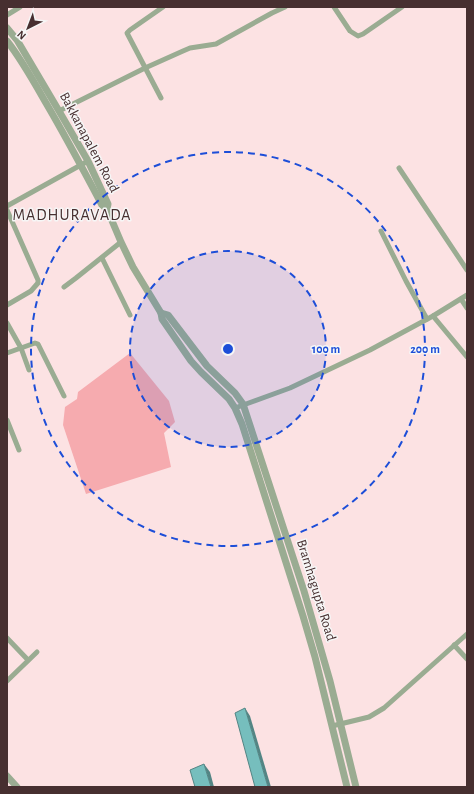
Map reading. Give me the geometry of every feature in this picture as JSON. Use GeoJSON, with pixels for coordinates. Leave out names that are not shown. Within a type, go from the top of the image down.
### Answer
{"type":"FeatureCollection","features":[{"type":"Feature","properties":{"kind":"street"},"geometry":{"type":"LineString","coordinates":[[7,15],[20,7]]}},
{"type":"Feature","properties":{"kind":"street"},"geometry":{"type":"LineString","coordinates":[[160,98],[127,33],[163,7]]}},
{"type":"Feature","properties":{"kind":"street"},"geometry":{"type":"LineString","coordinates":[[59,111],[145,68],[190,48],[216,44],[285,7]]}},
{"type":"Feature","properties":{"kind":"street"},"geometry":{"type":"LineString","coordinates":[[334,7],[350,31],[358,36],[402,7]]}},
{"type":"Feature","properties":{"kind":"street","name":"Bakkanapalem Road"},"geometry":{"type":"LineString","coordinates":[[7,28],[17,40],[59,111],[85,163],[108,204],[107,209],[133,267],[161,313],[162,319],[191,360],[201,372],[229,399],[235,408]]}},
{"type":"Feature","properties":{"kind":"street"},"geometry":{"type":"LineString","coordinates":[[7,41],[21,60],[85,163],[7,206]]}},
{"type":"Feature","properties":{"kind":"street"},"geometry":{"type":"LineString","coordinates":[[399,168],[467,270]]}},
{"type":"Feature","properties":{"kind":"street"},"geometry":{"type":"LineString","coordinates":[[7,210],[38,280],[37,286],[31,291],[7,305]]}},
{"type":"Feature","properties":{"kind":"street"},"geometry":{"type":"LineString","coordinates":[[381,232],[427,319]]}},
{"type":"Feature","properties":{"kind":"street"},"geometry":{"type":"LineString","coordinates":[[64,286],[121,242]]}},
{"type":"Feature","properties":{"kind":"street"},"geometry":{"type":"LineString","coordinates":[[102,258],[130,315]]}},
{"type":"Feature","properties":{"kind":"street"},"geometry":{"type":"LineString","coordinates":[[235,408],[290,388],[376,347],[434,316],[467,295]]}},
{"type":"Feature","properties":{"kind":"street"},"geometry":{"type":"LineString","coordinates":[[460,299],[467,308]]}},
{"type":"Feature","properties":{"kind":"street"},"geometry":{"type":"LineString","coordinates":[[161,313],[168,315],[207,366],[235,393],[243,404]]}},
{"type":"Feature","properties":{"kind":"street"},"geometry":{"type":"LineString","coordinates":[[434,316],[467,357]]}},
{"type":"Feature","properties":{"kind":"street"},"geometry":{"type":"LineString","coordinates":[[7,323],[21,348],[29,370]]}},
{"type":"Feature","properties":{"kind":"street"},"geometry":{"type":"LineString","coordinates":[[7,353],[35,343],[38,344],[64,396]]}},
{"type":"Feature","properties":{"kind":"street","name":"Bramhagupta Road"},"geometry":{"type":"LineString","coordinates":[[243,404],[304,591],[330,681],[356,787]]}},
{"type":"Feature","properties":{"kind":"street","name":"Bramhagupta Road"},"geometry":{"type":"LineString","coordinates":[[235,408],[252,456],[303,616],[347,787]]}},
{"type":"Feature","properties":{"kind":"street"},"geometry":{"type":"LineString","coordinates":[[7,420],[19,450]]}},
{"type":"Feature","properties":{"kind":"street"},"geometry":{"type":"LineString","coordinates":[[332,726],[369,717],[384,708],[467,634]]}},
{"type":"Feature","properties":{"kind":"street"},"geometry":{"type":"LineString","coordinates":[[7,638],[28,660]]}},
{"type":"Feature","properties":{"kind":"street"},"geometry":{"type":"LineString","coordinates":[[454,645],[467,659]]}},
{"type":"Feature","properties":{"kind":"street"},"geometry":{"type":"LineString","coordinates":[[7,681],[37,652]]}},
{"type":"Feature","properties":{"kind":"street"},"geometry":{"type":"LineString","coordinates":[[7,776],[17,787]]}},
{"type":"Feature","properties":{"kind":"shaded area"},"geometry":{"type":"Polygon","coordinates":[[[130,353],[169,401],[175,422],[164,433],[171,467],[86,494],[63,425],[65,407],[77,399],[78,392],[130,353]]]}},
{"type":"Feature","properties":{"kind":"building"},"geometry":{"type":"Polygon","coordinates":[[[245,708],[268,787],[255,787],[235,713],[245,708]]]}},
{"type":"Feature","properties":{"kind":"building"},"geometry":{"type":"Polygon","coordinates":[[[204,764],[211,787],[195,787],[190,770],[204,764]]]}},
{"type":"Feature","properties":{"kind":"district","name":"MADHURAVADA"},"geometry":{"type":"Point","coordinates":[72,214]}}]}
